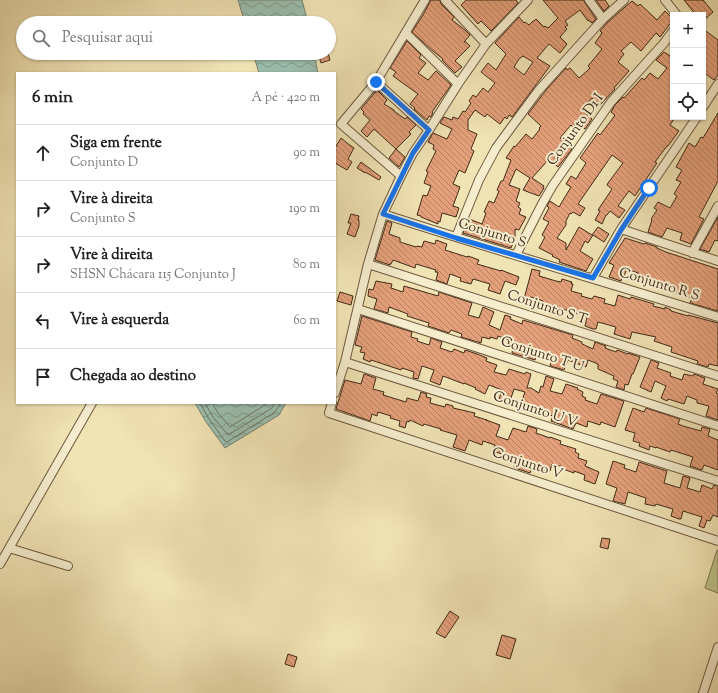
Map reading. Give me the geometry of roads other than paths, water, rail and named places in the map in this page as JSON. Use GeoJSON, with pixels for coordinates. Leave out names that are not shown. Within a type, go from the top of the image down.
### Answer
{"type":"FeatureCollection","features":[{"type":"Feature","properties":{"kind":"street"},"geometry":{"type":"LineString","coordinates":[[401,176],[341,124],[376,82],[425,0]]}},
{"type":"Feature","properties":{"kind":"street"},"geometry":{"type":"LineString","coordinates":[[445,0],[486,44]]}},
{"type":"Feature","properties":{"kind":"street"},"geometry":{"type":"LineString","coordinates":[[589,0],[603,19]]}},
{"type":"Feature","properties":{"kind":"street"},"geometry":{"type":"LineString","coordinates":[[456,238],[479,180],[496,148],[538,91],[603,19],[624,0]]}},
{"type":"Feature","properties":{"kind":"street"},"geometry":{"type":"LineString","coordinates":[[665,0],[675,12]]}},
{"type":"Feature","properties":{"kind":"street"},"geometry":{"type":"LineString","coordinates":[[336,390],[345,362],[368,264],[383,214],[401,176],[413,153],[486,44],[523,2]]}},
{"type":"Feature","properties":{"kind":"street"},"geometry":{"type":"LineString","coordinates":[[406,33],[458,84]]}},
{"type":"Feature","properties":{"kind":"street","name":"Conjunto D1 I"},"geometry":{"type":"LineString","coordinates":[[516,255],[553,185],[611,102],[670,34]]}},
{"type":"Feature","properties":{"kind":"street"},"geometry":{"type":"LineString","coordinates":[[376,82],[429,130]]}},
{"type":"Feature","properties":{"kind":"street"},"geometry":{"type":"LineString","coordinates":[[706,102],[718,84]]}},
{"type":"Feature","properties":{"kind":"street"},"geometry":{"type":"LineString","coordinates":[[593,278],[621,230],[695,120]]}},
{"type":"Feature","properties":{"kind":"street"},"geometry":{"type":"LineString","coordinates":[[692,253],[718,206]]}},
{"type":"Feature","properties":{"kind":"street","name":"Conjunto S"},"geometry":{"type":"LineString","coordinates":[[383,214],[456,238],[593,278]]}},
{"type":"Feature","properties":{"kind":"street"},"geometry":{"type":"LineString","coordinates":[[621,230],[718,261]]}},
{"type":"Feature","properties":{"kind":"street","name":"Conjunto S T"},"geometry":{"type":"LineString","coordinates":[[368,264],[718,376]]}},
{"type":"Feature","properties":{"kind":"street","name":"Conjunto R S"},"geometry":{"type":"LineString","coordinates":[[593,278],[718,317]]}},
{"type":"Feature","properties":{"kind":"street","name":"Conjunto T U"},"geometry":{"type":"LineString","coordinates":[[358,309],[718,426]]}},
{"type":"Feature","properties":{"kind":"street","name":"Conjunto U V"},"geometry":{"type":"LineString","coordinates":[[345,362],[718,482]]}},
{"type":"Feature","properties":{"kind":"street"},"geometry":{"type":"LineString","coordinates":[[0,564],[91,404]]}},
{"type":"Feature","properties":{"kind":"street","name":"Conjunto V"},"geometry":{"type":"LineString","coordinates":[[332,404],[329,413],[718,541]]}},
{"type":"Feature","properties":{"kind":"street"},"geometry":{"type":"LineString","coordinates":[[9,548],[68,566]]}},
{"type":"Feature","properties":{"kind":"street"},"geometry":{"type":"LineString","coordinates":[[703,693],[718,647]]}},
{"type":"Feature","properties":{"kind":"water"},"geometry":{"type":"Polygon","coordinates":[[[238,0],[302,0],[306,16],[243,16],[238,0]]]}},
{"type":"Feature","properties":{"kind":"water"},"geometry":{"type":"Polygon","coordinates":[[[255,60],[315,60],[318,72],[259,72],[255,60]]]}},
{"type":"Feature","properties":{"kind":"water"},"geometry":{"type":"Polygon","coordinates":[[[196,404],[285,404],[279,415],[225,448],[206,422],[196,404]]]}}]}
